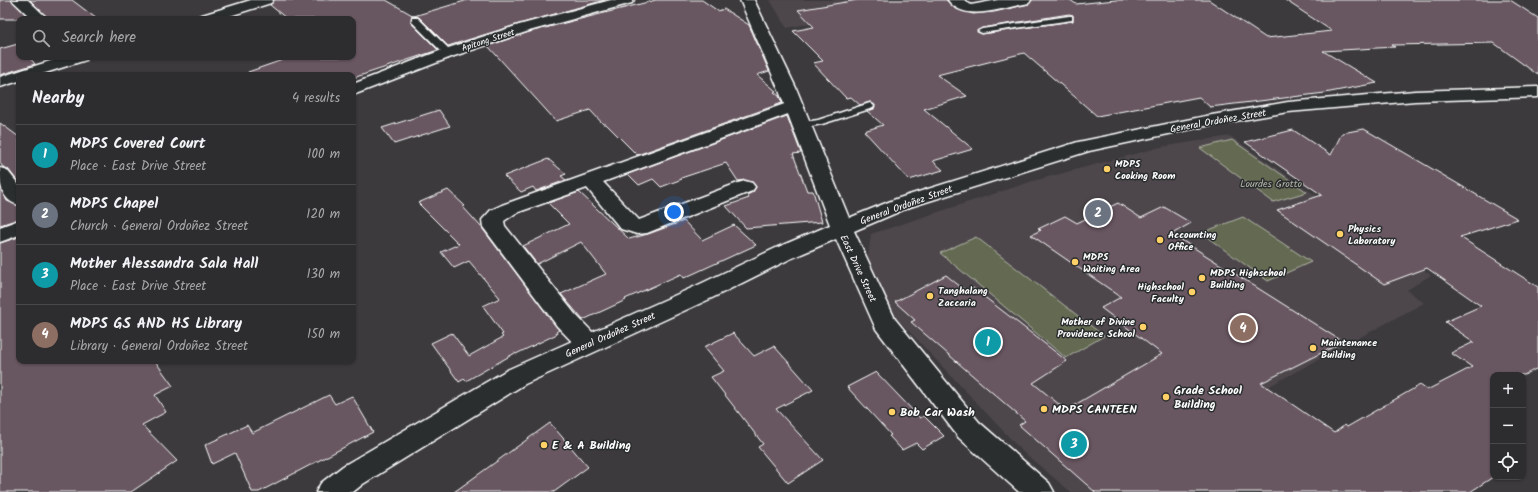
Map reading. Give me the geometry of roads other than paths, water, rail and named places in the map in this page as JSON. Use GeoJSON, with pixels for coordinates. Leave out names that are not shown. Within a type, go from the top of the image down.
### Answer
{"type":"FeatureCollection","features":[{"type":"Feature","properties":{"kind":"street"},"geometry":{"type":"LineString","coordinates":[[20,0],[38,16]]}},
{"type":"Feature","properties":{"kind":"street"},"geometry":{"type":"LineString","coordinates":[[214,16],[266,0]]}},
{"type":"Feature","properties":{"kind":"street","name":"Apitong Street"},"geometry":{"type":"LineString","coordinates":[[356,89],[448,53],[524,28],[627,0]]}},
{"type":"Feature","properties":{"kind":"street","name":"East Drive Street"},"geometry":{"type":"LineString","coordinates":[[747,0],[797,115],[841,228],[885,324],[969,430],[1039,492]]}},
{"type":"Feature","properties":{"kind":"street"},"geometry":{"type":"LineString","coordinates":[[955,0],[963,7],[971,9],[1014,1]]}},
{"type":"Feature","properties":{"kind":"street"},"geometry":{"type":"LineString","coordinates":[[28,72],[70,60]]}},
{"type":"Feature","properties":{"kind":"street","name":"General Ordoñez Street"},"geometry":{"type":"LineString","coordinates":[[331,492],[353,475],[503,385],[588,343],[841,228],[903,203],[1085,146],[1288,107],[1415,96],[1538,92]]}},
{"type":"Feature","properties":{"kind":"street"},"geometry":{"type":"LineString","coordinates":[[588,343],[566,320],[494,227],[493,220],[498,215],[509,209],[591,180],[797,115]]}},
{"type":"Feature","properties":{"kind":"street"},"geometry":{"type":"LineString","coordinates":[[0,174],[16,196]]}},
{"type":"Feature","properties":{"kind":"street"},"geometry":{"type":"LineString","coordinates":[[591,180],[629,224],[637,227],[647,226],[745,187]]}},
{"type":"Feature","properties":{"kind":"street"},"geometry":{"type":"LineString","coordinates":[[0,235],[16,228]]}},
{"type":"Feature","properties":{"kind":"lane"},"geometry":{"type":"LineString","coordinates":[[982,31],[1069,18]]}},
{"type":"Feature","properties":{"kind":"lane"},"geometry":{"type":"LineString","coordinates":[[415,20],[448,53]]}},
{"type":"Feature","properties":{"kind":"lane"},"geometry":{"type":"LineString","coordinates":[[797,115],[819,122],[870,106]]}},
{"type":"Feature","properties":{"kind":"place","name":"MDPS Cooking Room"},"geometry":{"type":"Point","coordinates":[1107,169]}},
{"type":"Feature","properties":{"kind":"place","name":"MDPS Chapel"},"geometry":{"type":"Point","coordinates":[1098,213]}},
{"type":"Feature","properties":{"kind":"place","name":"Physics Laboratory"},"geometry":{"type":"Point","coordinates":[1340,234]}},
{"type":"Feature","properties":{"kind":"place","name":"Accounting Office"},"geometry":{"type":"Point","coordinates":[1160,240]}},
{"type":"Feature","properties":{"kind":"place","name":"MDPS Waiting Area"},"geometry":{"type":"Point","coordinates":[1075,262]}},
{"type":"Feature","properties":{"kind":"place","name":"MDPS Highschool Building"},"geometry":{"type":"Point","coordinates":[1202,278]}},
{"type":"Feature","properties":{"kind":"place","name":"Highschool Faculty"},"geometry":{"type":"Point","coordinates":[1192,292]}},
{"type":"Feature","properties":{"kind":"place","name":"Tanghalang Zaccaria"},"geometry":{"type":"Point","coordinates":[930,296]}},
{"type":"Feature","properties":{"kind":"place","name":"Mother of Divine Providence School"},"geometry":{"type":"Point","coordinates":[1143,327]}},
{"type":"Feature","properties":{"kind":"place","name":"MDPS GS AND HS Library"},"geometry":{"type":"Point","coordinates":[1243,328]}},
{"type":"Feature","properties":{"kind":"place","name":"MDPS Covered Court"},"geometry":{"type":"Point","coordinates":[988,342]}},
{"type":"Feature","properties":{"kind":"place","name":"Maintenance Building"},"geometry":{"type":"Point","coordinates":[1313,348]}},
{"type":"Feature","properties":{"kind":"place","name":"Grade School Building"},"geometry":{"type":"Point","coordinates":[1166,397]}},
{"type":"Feature","properties":{"kind":"place","name":"MDPS CANTEEN"},"geometry":{"type":"Point","coordinates":[1044,409]}},
{"type":"Feature","properties":{"kind":"place","name":"Bob Car Wash"},"geometry":{"type":"Point","coordinates":[892,412]}},
{"type":"Feature","properties":{"kind":"place","name":"Mother Alessandra Sala Hall"},"geometry":{"type":"Point","coordinates":[1074,444]}},
{"type":"Feature","properties":{"kind":"place","name":"E & A Building"},"geometry":{"type":"Point","coordinates":[544,445]}},
{"type":"Feature","properties":{"kind":"park label","name":"Lourdes Grotto"},"geometry":{"type":"Point","coordinates":[1271,183]}}]}
